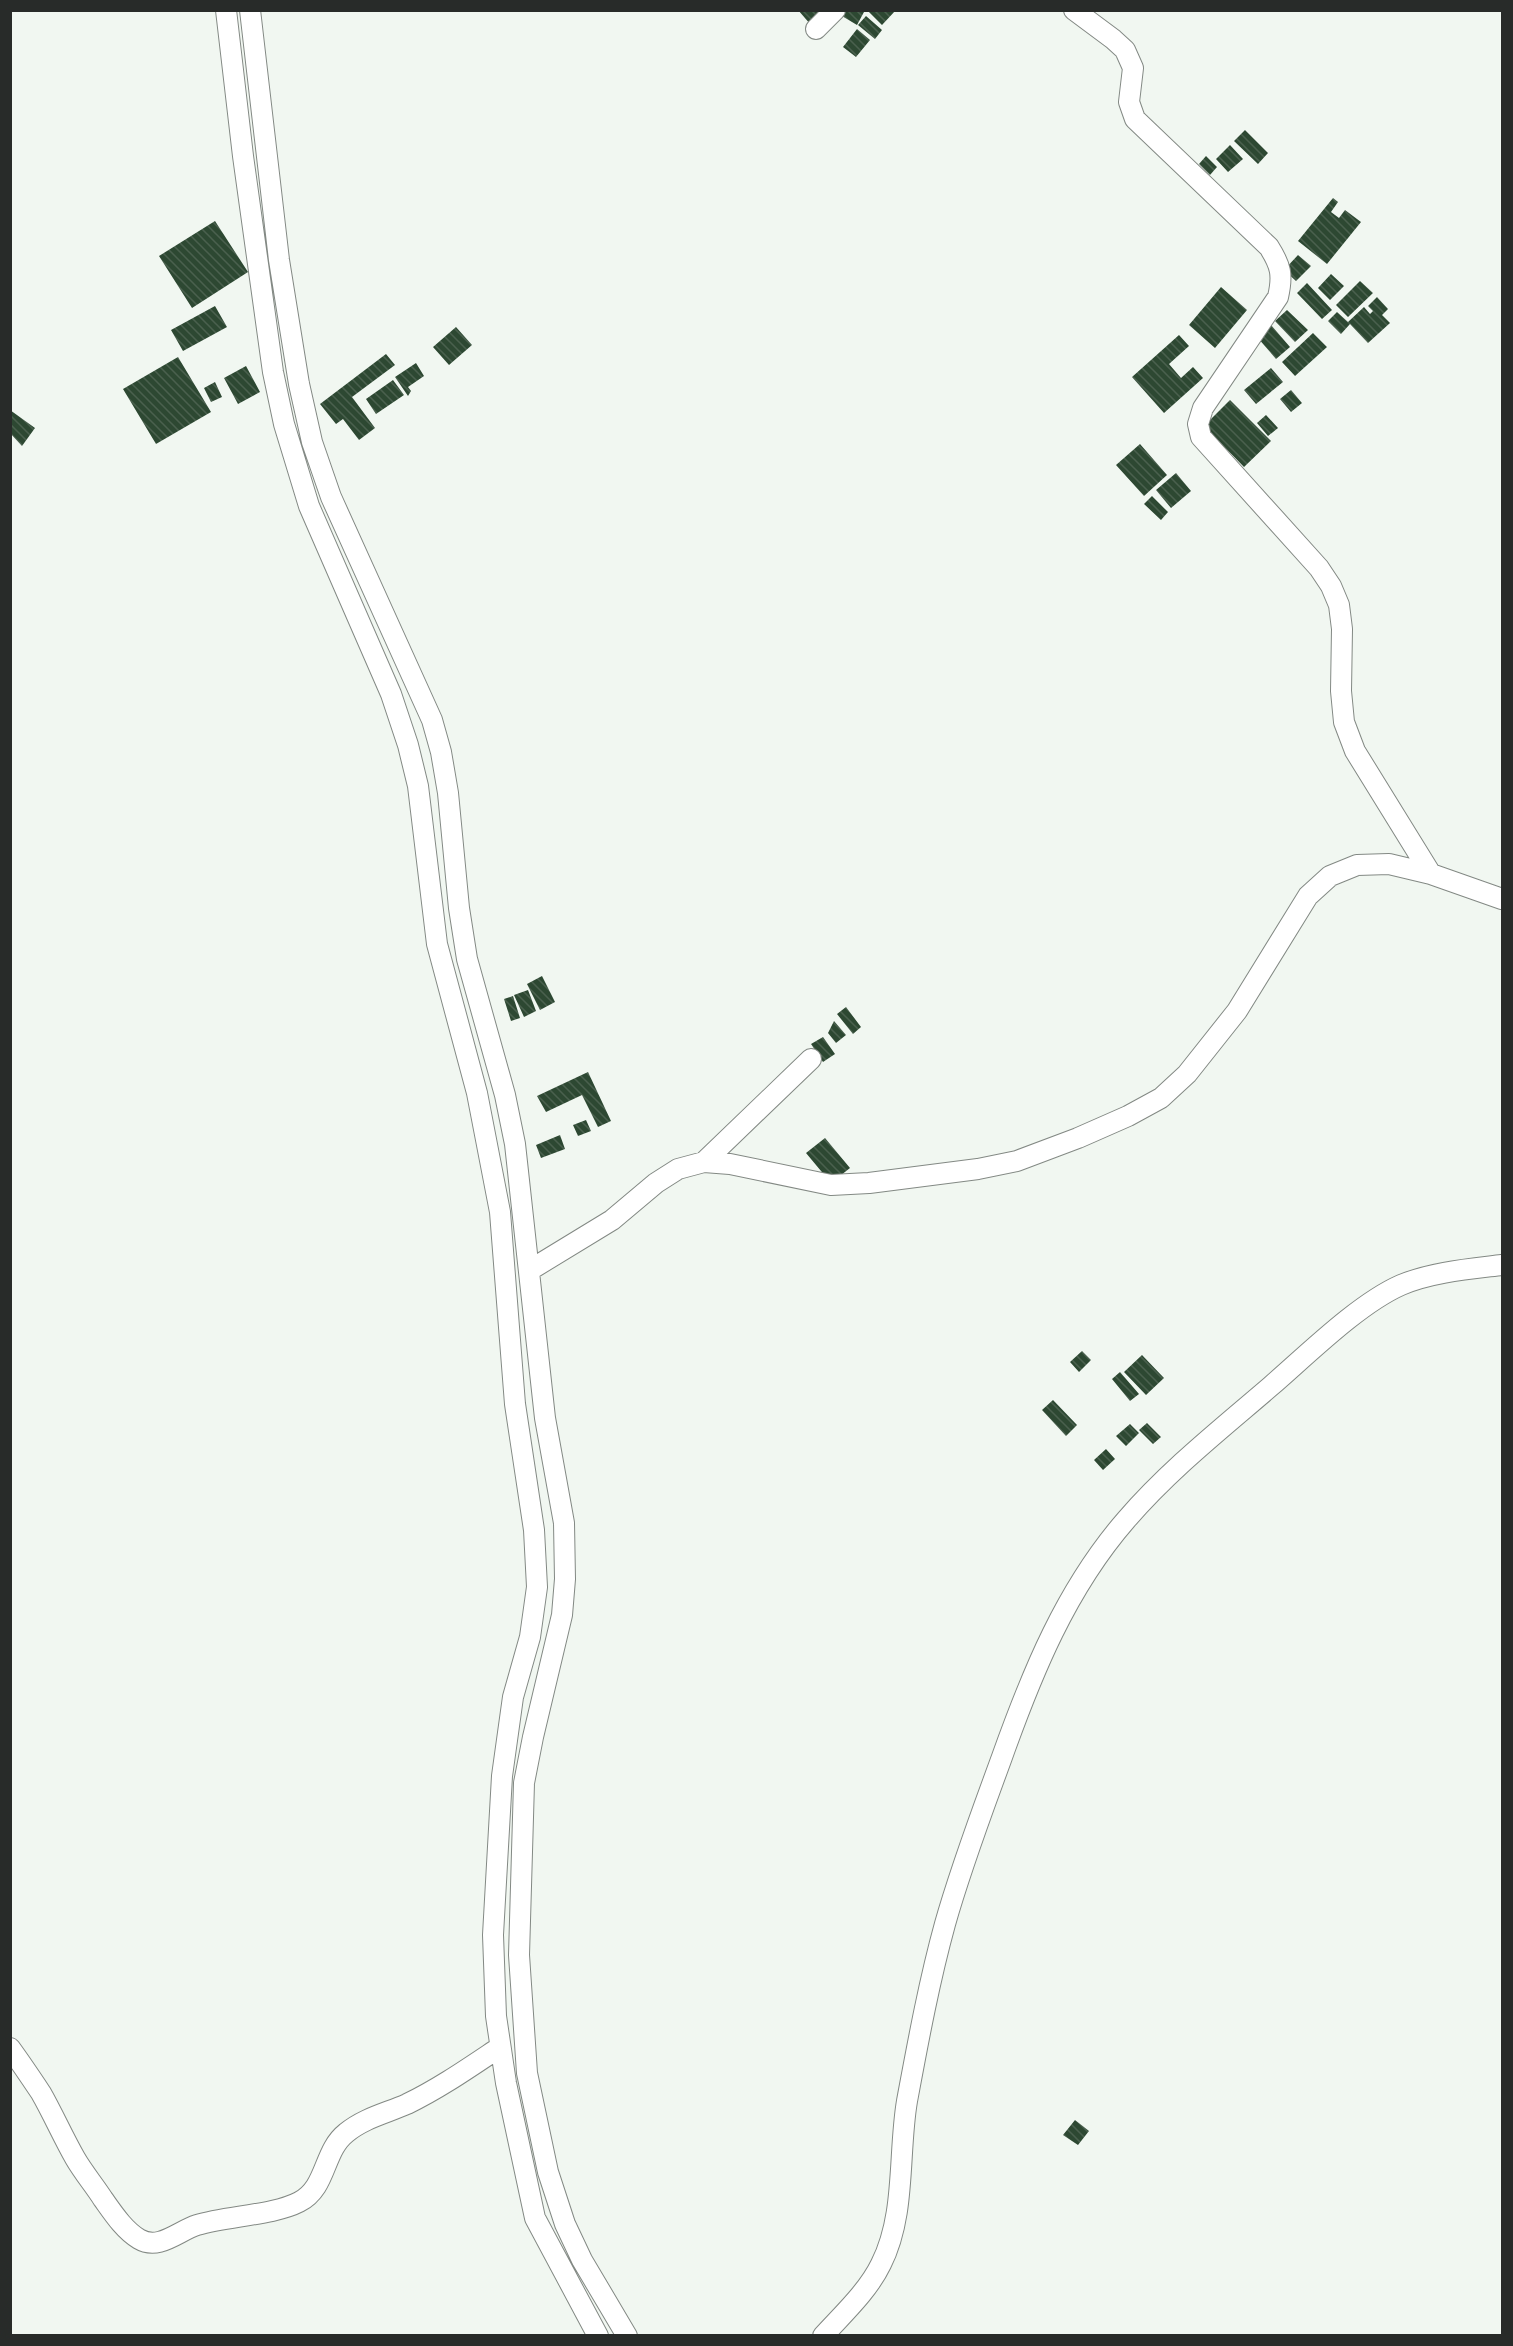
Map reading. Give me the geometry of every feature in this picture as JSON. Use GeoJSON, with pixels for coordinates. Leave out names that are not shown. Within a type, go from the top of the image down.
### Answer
{"type":"FeatureCollection","features":[{"type":"Feature","properties":{"kind":"street"},"geometry":{"type":"LineString","coordinates":[[226,10],[246,179],[273,372],[284,424],[309,506],[391,694],[408,745],[418,786],[437,944],[477,1093],[500,1212],[515,1404],[534,1530],[537,1587],[530,1637],[513,1697],[500,1798],[492,1935],[496,2016],[518,2146],[535,2218],[598,2336]]}},
{"type":"Feature","properties":{"kind":"street"},"geometry":{"type":"LineString","coordinates":[[250,10],[279,260],[299,384],[312,442],[331,497],[432,720],[441,752],[461,927],[467,959],[507,1105],[515,1144],[545,1418],[564,1523],[565,1558],[562,1615],[532,1737],[524,1783],[519,1956],[521,2015],[527,2073],[548,2172],[562,2215],[582,2260],[627,2336]]}},
{"type":"Feature","properties":{"kind":"street"},"geometry":{"type":"LineString","coordinates":[[816,29],[835,10]]}},
{"type":"Feature","properties":{"kind":"street"},"geometry":{"type":"LineString","coordinates":[[1074,10],[1125,50],[1132,68],[1129,102],[1135,119],[1269,247],[1279,262],[1282,280],[1278,297],[1203,408],[1198,424],[1201,436],[1319,568],[1331,586],[1339,605],[1342,629],[1341,691],[1344,722],[1355,751],[1431,874]]}},
{"type":"Feature","properties":{"kind":"street"},"geometry":{"type":"LineString","coordinates":[[530,1270],[612,1220],[656,1182],[678,1169],[704,1162],[730,1164],[831,1185],[869,1183],[988,1167],[1017,1161],[1078,1138],[1161,1098],[1187,1074],[1237,1011],[1308,896],[1330,876],[1357,865],[1389,864],[1431,874],[1503,899]]}},
{"type":"Feature","properties":{"kind":"street"},"geometry":{"type":"LineString","coordinates":[[704,1162],[811,1059]]}},
{"type":"Feature","properties":{"kind":"street"},"geometry":{"type":"LineString","coordinates":[[823,2336],[865,2289],[881,2265],[889,2246],[898,2191],[902,2128],[945,1927],[962,1869],[1031,1678],[1077,1587],[1107,1544],[1148,1496],[1196,1450],[1364,1307],[1401,1285],[1420,1279],[1467,1269],[1503,1265]]}},
{"type":"Feature","properties":{"kind":"street"},"geometry":{"type":"LineString","coordinates":[[10,2048],[41,2094],[75,2159],[110,2209],[129,2232],[148,2244],[159,2243],[194,2226],[214,2220],[284,2208],[299,2202],[311,2194],[320,2181],[335,2144],[346,2133],[366,2120],[405,2105],[440,2087],[500,2047]]}},
{"type":"Feature","properties":{"kind":"building"},"geometry":{"type":"Polygon","coordinates":[[[798,10],[827,10],[811,25],[798,10]]]}},
{"type":"Feature","properties":{"kind":"building"},"geometry":{"type":"Polygon","coordinates":[[[845,10],[864,12],[857,25],[842,16],[845,10]]]}},
{"type":"Feature","properties":{"kind":"building"},"geometry":{"type":"Polygon","coordinates":[[[867,10],[896,10],[882,25],[867,10]]]}},
{"type":"Feature","properties":{"kind":"building"},"geometry":{"type":"Polygon","coordinates":[[[866,16],[882,30],[875,39],[858,25],[866,16]]]}},
{"type":"Feature","properties":{"kind":"building"},"geometry":{"type":"Polygon","coordinates":[[[857,29],[870,40],[856,57],[843,47],[857,29]]]}},
{"type":"Feature","properties":{"kind":"building"},"geometry":{"type":"Polygon","coordinates":[[[1245,130],[1268,153],[1258,164],[1234,141],[1245,130]]]}},
{"type":"Feature","properties":{"kind":"building"},"geometry":{"type":"Polygon","coordinates":[[[1230,145],[1243,159],[1228,172],[1216,159],[1230,145]]]}},
{"type":"Feature","properties":{"kind":"building"},"geometry":{"type":"Polygon","coordinates":[[[1206,156],[1217,167],[1210,175],[1199,164],[1206,156]]]}},
{"type":"Feature","properties":{"kind":"building"},"geometry":{"type":"Polygon","coordinates":[[[1333,198],[1338,202],[1331,212],[1339,218],[1345,210],[1361,222],[1327,264],[1298,241],[1333,198]]]}},
{"type":"Feature","properties":{"kind":"building"},"geometry":{"type":"Polygon","coordinates":[[[215,221],[248,272],[192,308],[159,256],[215,221]]]}},
{"type":"Feature","properties":{"kind":"building"},"geometry":{"type":"Polygon","coordinates":[[[1298,255],[1311,266],[1296,281],[1284,270],[1298,255]]]}},
{"type":"Feature","properties":{"kind":"building"},"geometry":{"type":"Polygon","coordinates":[[[1331,274],[1344,286],[1330,300],[1318,288],[1331,274]]]}},
{"type":"Feature","properties":{"kind":"building"},"geometry":{"type":"Polygon","coordinates":[[[1360,281],[1373,293],[1348,317],[1336,305],[1360,281]]]}},
{"type":"Feature","properties":{"kind":"building"},"geometry":{"type":"Polygon","coordinates":[[[1307,283],[1332,310],[1322,319],[1297,293],[1307,283]]]}},
{"type":"Feature","properties":{"kind":"building"},"geometry":{"type":"Polygon","coordinates":[[[1221,287],[1247,310],[1215,348],[1189,325],[1221,287]]]}},
{"type":"Feature","properties":{"kind":"building"},"geometry":{"type":"Polygon","coordinates":[[[1377,297],[1388,309],[1382,315],[1390,323],[1368,343],[1350,324],[1341,334],[1328,321],[1337,312],[1348,322],[1364,307],[1370,314],[1373,311],[1368,306],[1377,297]]]}},
{"type":"Feature","properties":{"kind":"building"},"geometry":{"type":"Polygon","coordinates":[[[215,306],[227,327],[183,351],[171,330],[215,306]]]}},
{"type":"Feature","properties":{"kind":"building"},"geometry":{"type":"Polygon","coordinates":[[[1287,310],[1308,330],[1295,342],[1275,321],[1287,310]]]}},
{"type":"Feature","properties":{"kind":"building"},"geometry":{"type":"Polygon","coordinates":[[[1271,325],[1290,347],[1276,359],[1257,337],[1271,325]]]}},
{"type":"Feature","properties":{"kind":"building"},"geometry":{"type":"Polygon","coordinates":[[[456,327],[472,345],[449,365],[433,347],[456,327]]]}},
{"type":"Feature","properties":{"kind":"building"},"geometry":{"type":"Polygon","coordinates":[[[1313,333],[1327,347],[1295,376],[1282,362],[1313,333]]]}},
{"type":"Feature","properties":{"kind":"building"},"geometry":{"type":"Polygon","coordinates":[[[1179,335],[1189,346],[1169,364],[1181,378],[1193,367],[1203,378],[1164,413],[1132,377],[1179,335]]]}},
{"type":"Feature","properties":{"kind":"building"},"geometry":{"type":"Polygon","coordinates":[[[386,354],[395,365],[352,397],[375,428],[359,440],[343,419],[336,424],[320,404],[386,354]]]}},
{"type":"Feature","properties":{"kind":"building"},"geometry":{"type":"Polygon","coordinates":[[[178,357],[211,412],[156,444],[123,389],[178,357]]]}},
{"type":"Feature","properties":{"kind":"building"},"geometry":{"type":"Polygon","coordinates":[[[416,363],[424,376],[408,387],[411,391],[408,396],[395,377],[416,363]]]}},
{"type":"Feature","properties":{"kind":"building"},"geometry":{"type":"Polygon","coordinates":[[[246,366],[260,392],[238,404],[224,378],[246,366]]]}},
{"type":"Feature","properties":{"kind":"building"},"geometry":{"type":"Polygon","coordinates":[[[1271,368],[1283,382],[1256,404],[1244,390],[1271,368]]]}},
{"type":"Feature","properties":{"kind":"building"},"geometry":{"type":"Polygon","coordinates":[[[393,380],[404,395],[376,414],[366,399],[393,380]]]}},
{"type":"Feature","properties":{"kind":"building"},"geometry":{"type":"Polygon","coordinates":[[[215,382],[222,397],[211,402],[204,388],[215,382]]]}},
{"type":"Feature","properties":{"kind":"building"},"geometry":{"type":"Polygon","coordinates":[[[1291,390],[1302,403],[1291,412],[1280,399],[1291,390]]]}},
{"type":"Feature","properties":{"kind":"building"},"geometry":{"type":"Polygon","coordinates":[[[1230,400],[1271,441],[1244,467],[1204,426],[1230,400]]]}},
{"type":"Feature","properties":{"kind":"building"},"geometry":{"type":"Polygon","coordinates":[[[10,410],[35,428],[22,446],[10,433],[10,410]]]}},
{"type":"Feature","properties":{"kind":"building"},"geometry":{"type":"Polygon","coordinates":[[[1266,415],[1278,428],[1268,436],[1257,423],[1266,415]]]}},
{"type":"Feature","properties":{"kind":"building"},"geometry":{"type":"Polygon","coordinates":[[[1140,444],[1167,475],[1144,496],[1116,465],[1140,444]]]}},
{"type":"Feature","properties":{"kind":"building"},"geometry":{"type":"Polygon","coordinates":[[[1176,473],[1191,491],[1171,508],[1156,490],[1176,473]]]}},
{"type":"Feature","properties":{"kind":"building"},"geometry":{"type":"Polygon","coordinates":[[[1152,496],[1168,512],[1161,520],[1144,504],[1152,496]]]}},
{"type":"Feature","properties":{"kind":"building"},"geometry":{"type":"Polygon","coordinates":[[[542,976],[555,1002],[540,1010],[527,984],[542,976]]]}},
{"type":"Feature","properties":{"kind":"building"},"geometry":{"type":"Polygon","coordinates":[[[528,990],[536,1011],[524,1017],[514,995],[528,990]]]}},
{"type":"Feature","properties":{"kind":"building"},"geometry":{"type":"Polygon","coordinates":[[[513,996],[520,1018],[511,1021],[504,999],[513,996]]]}},
{"type":"Feature","properties":{"kind":"building"},"geometry":{"type":"Polygon","coordinates":[[[846,1007],[861,1027],[853,1034],[837,1014],[846,1007]]]}},
{"type":"Feature","properties":{"kind":"building"},"geometry":{"type":"Polygon","coordinates":[[[834,1021],[846,1035],[836,1043],[828,1033],[834,1021]]]}},
{"type":"Feature","properties":{"kind":"building"},"geometry":{"type":"Polygon","coordinates":[[[823,1037],[835,1054],[823,1062],[811,1044],[823,1037]]]}},
{"type":"Feature","properties":{"kind":"building"},"geometry":{"type":"Polygon","coordinates":[[[588,1072],[611,1121],[598,1127],[582,1095],[546,1112],[537,1096],[588,1072]]]}},
{"type":"Feature","properties":{"kind":"building"},"geometry":{"type":"Polygon","coordinates":[[[586,1120],[591,1131],[578,1136],[573,1125],[586,1120]]]}},
{"type":"Feature","properties":{"kind":"building"},"geometry":{"type":"Polygon","coordinates":[[[560,1135],[565,1149],[541,1158],[536,1145],[560,1135]]]}},
{"type":"Feature","properties":{"kind":"building"},"geometry":{"type":"Polygon","coordinates":[[[825,1138],[850,1168],[831,1183],[806,1153],[825,1138]]]}},
{"type":"Feature","properties":{"kind":"building"},"geometry":{"type":"Polygon","coordinates":[[[1082,1351],[1091,1360],[1079,1372],[1070,1362],[1082,1351]]]}},
{"type":"Feature","properties":{"kind":"building"},"geometry":{"type":"Polygon","coordinates":[[[1142,1355],[1164,1378],[1146,1395],[1124,1372],[1142,1355]]]}},
{"type":"Feature","properties":{"kind":"building"},"geometry":{"type":"Polygon","coordinates":[[[1120,1372],[1139,1394],[1130,1401],[1112,1379],[1120,1372]]]}},
{"type":"Feature","properties":{"kind":"building"},"geometry":{"type":"Polygon","coordinates":[[[1053,1400],[1077,1425],[1066,1436],[1042,1410],[1053,1400]]]}},
{"type":"Feature","properties":{"kind":"building"},"geometry":{"type":"Polygon","coordinates":[[[1147,1423],[1161,1437],[1153,1444],[1139,1430],[1147,1423]]]}},
{"type":"Feature","properties":{"kind":"building"},"geometry":{"type":"Polygon","coordinates":[[[1130,1424],[1139,1433],[1126,1446],[1116,1436],[1130,1424]]]}},
{"type":"Feature","properties":{"kind":"building"},"geometry":{"type":"Polygon","coordinates":[[[1106,1449],[1115,1459],[1103,1470],[1094,1460],[1106,1449]]]}},
{"type":"Feature","properties":{"kind":"building"},"geometry":{"type":"Polygon","coordinates":[[[1075,2120],[1089,2131],[1078,2145],[1063,2135],[1075,2120]]]}}]}
